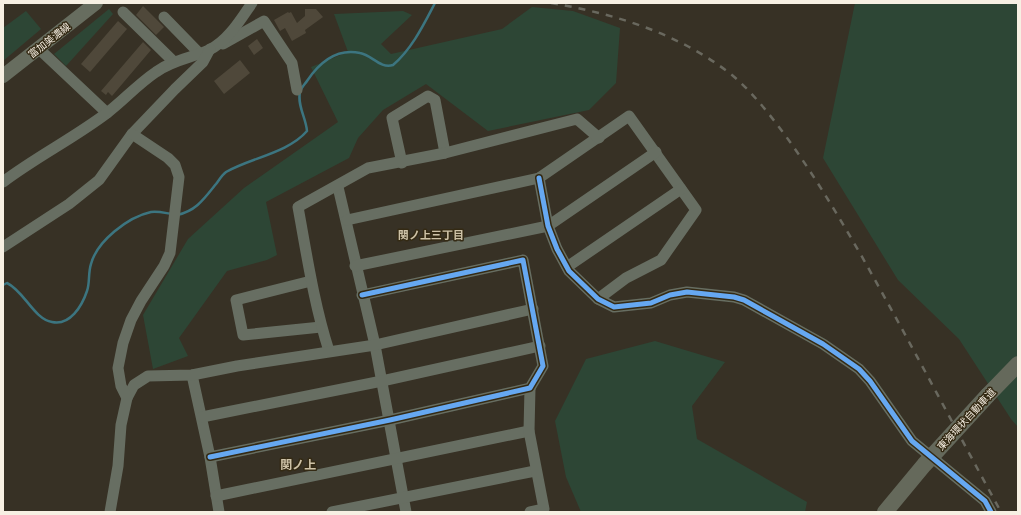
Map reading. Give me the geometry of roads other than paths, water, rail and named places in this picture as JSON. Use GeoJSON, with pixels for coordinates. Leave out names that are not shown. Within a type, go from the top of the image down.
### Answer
{"type":"FeatureCollection","features":[{"type":"Feature","properties":{"kind":"highway","name":"東海環状自動車道"},"geometry":{"type":"LineString","coordinates":[[885,512],[924,465],[1018,364]]}},
{"type":"Feature","properties":{"kind":"main road","name":"富加美濃線"},"geometry":{"type":"LineString","coordinates":[[3,76],[96,3]]}},
{"type":"Feature","properties":{"kind":"street"},"geometry":{"type":"LineString","coordinates":[[3,247],[69,204],[99,180],[132,134],[203,62],[213,47],[240,21],[252,3]]}},
{"type":"Feature","properties":{"kind":"street"},"geometry":{"type":"LineString","coordinates":[[123,12],[174,62]]}},
{"type":"Feature","properties":{"kind":"street"},"geometry":{"type":"LineString","coordinates":[[164,17],[199,53]]}},
{"type":"Feature","properties":{"kind":"street"},"geometry":{"type":"LineString","coordinates":[[3,182],[24,166],[107,113],[155,72],[174,62],[225,43],[264,20],[292,64],[298,90]]}},
{"type":"Feature","properties":{"kind":"street"},"geometry":{"type":"LineString","coordinates":[[38,48],[107,113]]}},
{"type":"Feature","properties":{"kind":"street"},"geometry":{"type":"LineString","coordinates":[[402,162],[392,118],[428,96],[435,100],[445,153]]}},
{"type":"Feature","properties":{"kind":"street"},"geometry":{"type":"LineString","coordinates":[[347,220],[539,178],[629,116],[696,210],[660,260],[626,278],[598,299]]}},
{"type":"Feature","properties":{"kind":"street"},"geometry":{"type":"LineString","coordinates":[[329,351],[321,327],[311,281],[298,208],[338,187],[368,168],[445,153],[577,119],[599,138]]}},
{"type":"Feature","properties":{"kind":"street"},"geometry":{"type":"LineString","coordinates":[[127,398],[121,386],[118,368],[123,343],[131,320],[141,301],[164,266],[170,253],[179,177],[175,165],[132,134]]}},
{"type":"Feature","properties":{"kind":"street"},"geometry":{"type":"LineString","coordinates":[[355,266],[548,226],[656,152]]}},
{"type":"Feature","properties":{"kind":"street"},"geometry":{"type":"LineString","coordinates":[[539,178],[548,226],[557,249],[567,267],[598,299],[614,307],[651,303],[670,295],[687,292],[734,297],[744,300],[822,344],[859,369],[870,381],[912,441],[985,501],[991,512]]}},
{"type":"Feature","properties":{"kind":"street"},"geometry":{"type":"LineString","coordinates":[[338,187],[347,220],[355,266],[375,345],[406,512]]}},
{"type":"Feature","properties":{"kind":"street"},"geometry":{"type":"LineString","coordinates":[[567,267],[681,189]]}},
{"type":"Feature","properties":{"kind":"street"},"geometry":{"type":"LineString","coordinates":[[362,295],[523,260],[544,366],[530,388],[529,431],[535,471],[548,511],[530,512]]}},
{"type":"Feature","properties":{"kind":"street"},"geometry":{"type":"LineString","coordinates":[[311,281],[236,300],[243,335],[321,327]]}},
{"type":"Feature","properties":{"kind":"street"},"geometry":{"type":"LineString","coordinates":[[110,512],[118,466],[121,425],[127,398],[134,385],[148,376],[192,374],[329,351],[375,345],[533,309]]}},
{"type":"Feature","properties":{"kind":"street"},"geometry":{"type":"LineString","coordinates":[[202,417],[382,381],[540,346]]}},
{"type":"Feature","properties":{"kind":"street"},"geometry":{"type":"LineString","coordinates":[[192,374],[210,457],[219,512]]}},
{"type":"Feature","properties":{"kind":"street"},"geometry":{"type":"LineString","coordinates":[[210,457],[390,420],[530,388]]}},
{"type":"Feature","properties":{"kind":"street"},"geometry":{"type":"LineString","coordinates":[[216,496],[529,431]]}},
{"type":"Feature","properties":{"kind":"street"},"geometry":{"type":"LineString","coordinates":[[332,512],[535,471]]}},
{"type":"Feature","properties":{"kind":"waterway"},"geometry":{"type":"LineString","coordinates":[[177,215],[189,211],[199,204],[226,172],[290,145],[307,131],[299,97],[300,92],[317,68],[329,58],[351,52],[364,54],[384,65],[393,65],[412,44],[435,3]]}},
{"type":"Feature","properties":{"kind":"waterway"},"geometry":{"type":"LineString","coordinates":[[3,285],[7,283],[13,287],[34,310],[46,320],[52,322],[64,321],[70,318],[82,303],[88,288],[91,264],[94,255],[115,231],[133,219],[151,212],[172,214]]}},
{"type":"Feature","properties":{"kind":"railway"},"geometry":{"type":"LineString","coordinates":[[551,3],[599,13],[623,20],[669,37],[691,48],[732,75],[771,116],[803,161],[852,239],[1001,512]]}},
{"type":"Feature","properties":{"kind":"district","name":"関ノ上三丁目"},"geometry":{"type":"Point","coordinates":[431,235]}},
{"type":"Feature","properties":{"kind":"district","name":"関ノ上"},"geometry":{"type":"Point","coordinates":[298,465]}}]}
